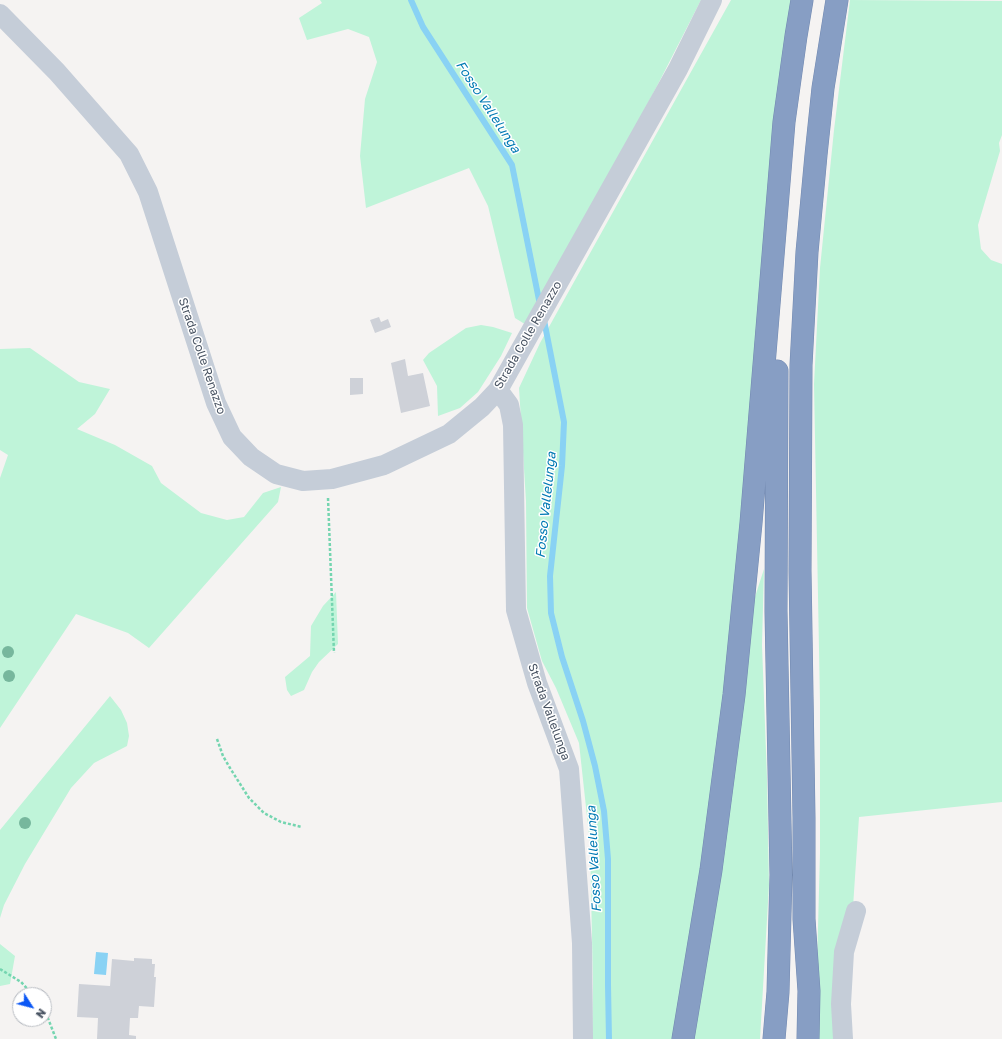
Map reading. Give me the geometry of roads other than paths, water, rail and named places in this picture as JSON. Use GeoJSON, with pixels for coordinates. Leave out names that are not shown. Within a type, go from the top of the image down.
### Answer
{"type":"FeatureCollection","features":[{"type":"Feature","properties":{"kind":"highway"},"geometry":{"type":"LineString","coordinates":[[683,1039],[711,870],[734,695],[752,516],[784,122],[802,0]]}},
{"type":"Feature","properties":{"kind":"highway"},"geometry":{"type":"LineString","coordinates":[[774,1039],[778,992],[781,875],[776,603],[778,351],[785,237],[795,124],[806,36],[813,0]]}},
{"type":"Feature","properties":{"kind":"highway"},"geometry":{"type":"LineString","coordinates":[[808,1039],[809,992],[804,919],[800,571],[801,364],[807,252],[816,155],[823,88],[837,0]]}},
{"type":"Feature","properties":{"kind":"highway"},"geometry":{"type":"LineString","coordinates":[[787,1039],[804,919]]}},
{"type":"Feature","properties":{"kind":"street","name":"Strada Colle Renazzo"},"geometry":{"type":"LineString","coordinates":[[0,14],[57,72],[129,154],[148,192],[216,403],[232,437],[251,457],[276,474],[303,481],[328,479],[384,465],[449,434],[482,407],[498,390],[678,69],[712,0]]}},
{"type":"Feature","properties":{"kind":"street","name":"Strada Vallelunga"},"geometry":{"type":"LineString","coordinates":[[498,390],[509,405],[513,425],[516,610],[537,684],[569,768],[582,943],[583,1039]]}},
{"type":"Feature","properties":{"kind":"street"},"geometry":{"type":"LineString","coordinates":[[844,1039],[841,1004],[844,952],[856,911]]}},
{"type":"Feature","properties":{"kind":"water"},"geometry":{"type":"Polygon","coordinates":[[[96,952],[108,953],[106,975],[94,974],[96,952]]]}},
{"type":"Feature","properties":{"kind":"waterway","name":"Fosso Vallelunga"},"geometry":{"type":"LineString","coordinates":[[411,0],[423,27],[512,165],[540,305]]}},
{"type":"Feature","properties":{"kind":"waterway","name":"Fosso Vallelunga"},"geometry":{"type":"LineString","coordinates":[[544,320],[564,422],[562,466],[550,576],[551,613],[562,657],[583,721],[595,766],[604,811],[608,859],[609,1039]]}}]}
